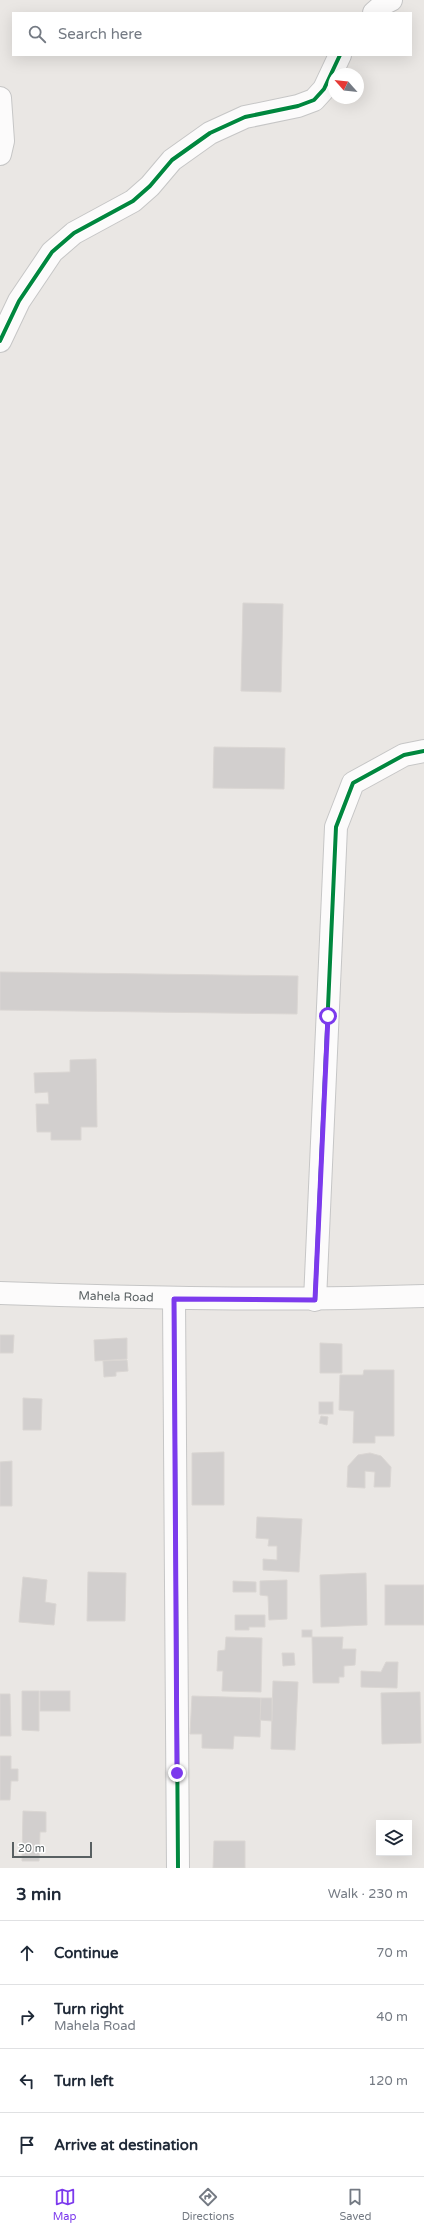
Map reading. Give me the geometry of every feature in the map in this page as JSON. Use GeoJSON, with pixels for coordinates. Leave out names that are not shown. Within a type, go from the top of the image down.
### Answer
{"type":"FeatureCollection","features":[{"type":"Feature","properties":{"kind":"street"},"geometry":{"type":"LineString","coordinates":[[375,12],[385,3],[391,0]]}},
{"type":"Feature","properties":{"kind":"street"},"geometry":{"type":"LineString","coordinates":[[0,341],[19,301],[52,252],[74,233],[133,201],[150,186],[172,160],[210,133],[245,117],[298,106],[314,100],[324,89],[340,56]]}},
{"type":"Feature","properties":{"kind":"street"},"geometry":{"type":"LineString","coordinates":[[0,98],[3,141],[0,154]]}},
{"type":"Feature","properties":{"kind":"street"},"geometry":{"type":"LineString","coordinates":[[315,1300],[336,827],[353,783],[404,755],[424,751]]}},
{"type":"Feature","properties":{"kind":"street","name":"Mahela Road"},"geometry":{"type":"LineString","coordinates":[[0,1293],[174,1299],[315,1300],[424,1296]]}},
{"type":"Feature","properties":{"kind":"street"},"geometry":{"type":"LineString","coordinates":[[174,1299],[178,1868]]}},
{"type":"Feature","properties":{"kind":"building"},"geometry":{"type":"Polygon","coordinates":[[[243,603],[283,604],[281,692],[241,691],[243,603]]]}},
{"type":"Feature","properties":{"kind":"building"},"geometry":{"type":"Polygon","coordinates":[[[214,747],[285,748],[284,789],[213,788],[214,747]]]}},
{"type":"Feature","properties":{"kind":"building"},"geometry":{"type":"Polygon","coordinates":[[[0,972],[298,976],[297,1014],[0,1010],[0,972]]]}},
{"type":"Feature","properties":{"kind":"building"},"geometry":{"type":"Polygon","coordinates":[[[96,1059],[97,1127],[81,1127],[81,1140],[51,1140],[51,1132],[37,1132],[36,1104],[49,1104],[48,1092],[35,1093],[34,1073],[70,1072],[70,1060],[96,1059]]]}},
{"type":"Feature","properties":{"kind":"building"},"geometry":{"type":"Polygon","coordinates":[[[0,1335],[14,1335],[13,1353],[0,1353],[0,1335]]]}},
{"type":"Feature","properties":{"kind":"building"},"geometry":{"type":"Polygon","coordinates":[[[127,1338],[127,1359],[95,1361],[94,1340],[127,1338]]]}},
{"type":"Feature","properties":{"kind":"building"},"geometry":{"type":"Polygon","coordinates":[[[320,1343],[342,1344],[342,1373],[320,1373],[320,1343]]]}},
{"type":"Feature","properties":{"kind":"building"},"geometry":{"type":"Polygon","coordinates":[[[127,1360],[128,1371],[116,1372],[116,1376],[104,1377],[103,1361],[127,1360]]]}},
{"type":"Feature","properties":{"kind":"building"},"geometry":{"type":"Polygon","coordinates":[[[364,1370],[394,1370],[394,1436],[375,1436],[375,1443],[353,1443],[354,1411],[339,1410],[340,1375],[363,1375],[364,1370]]]}},
{"type":"Feature","properties":{"kind":"building"},"geometry":{"type":"Polygon","coordinates":[[[23,1398],[42,1399],[41,1430],[23,1430],[23,1398]]]}},
{"type":"Feature","properties":{"kind":"building"},"geometry":{"type":"Polygon","coordinates":[[[319,1402],[333,1402],[333,1414],[319,1414],[319,1402]]]}},
{"type":"Feature","properties":{"kind":"building"},"geometry":{"type":"Polygon","coordinates":[[[321,1416],[328,1417],[327,1425],[319,1423],[321,1416]]]}},
{"type":"Feature","properties":{"kind":"building"},"geometry":{"type":"Polygon","coordinates":[[[224,1452],[224,1505],[192,1505],[192,1453],[224,1452]]]}},
{"type":"Feature","properties":{"kind":"building"},"geometry":{"type":"Polygon","coordinates":[[[370,1453],[381,1456],[391,1467],[390,1487],[374,1487],[375,1472],[365,1471],[365,1488],[347,1487],[348,1466],[358,1455],[370,1453]]]}},
{"type":"Feature","properties":{"kind":"building"},"geometry":{"type":"Polygon","coordinates":[[[12,1461],[12,1506],[0,1506],[0,1462],[12,1461]]]}},
{"type":"Feature","properties":{"kind":"building"},"geometry":{"type":"Polygon","coordinates":[[[257,1517],[302,1519],[299,1572],[263,1570],[263,1559],[277,1560],[277,1546],[268,1546],[269,1539],[256,1538],[257,1517]]]}},
{"type":"Feature","properties":{"kind":"building"},"geometry":{"type":"Polygon","coordinates":[[[88,1572],[126,1573],[125,1621],[87,1621],[88,1572]]]}},
{"type":"Feature","properties":{"kind":"building"},"geometry":{"type":"Polygon","coordinates":[[[366,1573],[367,1625],[321,1627],[320,1575],[366,1573]]]}},
{"type":"Feature","properties":{"kind":"building"},"geometry":{"type":"Polygon","coordinates":[[[23,1577],[47,1580],[45,1602],[56,1604],[54,1625],[19,1622],[23,1577]]]}},
{"type":"Feature","properties":{"kind":"building"},"geometry":{"type":"Polygon","coordinates":[[[287,1580],[287,1619],[269,1620],[268,1596],[260,1595],[260,1581],[287,1580]]]}},
{"type":"Feature","properties":{"kind":"building"},"geometry":{"type":"Polygon","coordinates":[[[233,1581],[256,1582],[256,1592],[233,1592],[233,1581]]]}},
{"type":"Feature","properties":{"kind":"building"},"geometry":{"type":"Polygon","coordinates":[[[385,1585],[424,1585],[424,1625],[385,1625],[385,1585]]]}},
{"type":"Feature","properties":{"kind":"building"},"geometry":{"type":"Polygon","coordinates":[[[235,1615],[265,1615],[265,1627],[249,1627],[249,1630],[235,1630],[235,1615]]]}},
{"type":"Feature","properties":{"kind":"building"},"geometry":{"type":"Polygon","coordinates":[[[302,1630],[312,1630],[312,1637],[302,1637],[302,1630]]]}},
{"type":"Feature","properties":{"kind":"building"},"geometry":{"type":"Polygon","coordinates":[[[226,1637],[262,1638],[261,1692],[222,1691],[223,1671],[217,1671],[218,1651],[225,1650],[226,1637]]]}},
{"type":"Feature","properties":{"kind":"building"},"geometry":{"type":"Polygon","coordinates":[[[312,1637],[343,1637],[342,1649],[356,1649],[355,1665],[344,1666],[344,1677],[339,1677],[339,1683],[313,1683],[312,1637]]]}},
{"type":"Feature","properties":{"kind":"building"},"geometry":{"type":"Polygon","coordinates":[[[282,1653],[294,1653],[295,1665],[283,1666],[282,1653]]]}},
{"type":"Feature","properties":{"kind":"building"},"geometry":{"type":"Polygon","coordinates":[[[386,1662],[398,1662],[397,1688],[361,1687],[361,1671],[381,1672],[386,1662]]]}},
{"type":"Feature","properties":{"kind":"building"},"geometry":{"type":"Polygon","coordinates":[[[273,1681],[298,1682],[295,1750],[271,1749],[273,1681]]]}},
{"type":"Feature","properties":{"kind":"building"},"geometry":{"type":"Polygon","coordinates":[[[22,1691],[39,1691],[39,1731],[22,1730],[22,1691]]]}},
{"type":"Feature","properties":{"kind":"building"},"geometry":{"type":"Polygon","coordinates":[[[40,1691],[70,1691],[70,1711],[40,1711],[40,1691]]]}},
{"type":"Feature","properties":{"kind":"building"},"geometry":{"type":"Polygon","coordinates":[[[420,1692],[421,1743],[382,1744],[381,1693],[420,1692]]]}},
{"type":"Feature","properties":{"kind":"building"},"geometry":{"type":"Polygon","coordinates":[[[0,1694],[10,1694],[11,1736],[0,1736],[0,1694]]]}},
{"type":"Feature","properties":{"kind":"building"},"geometry":{"type":"Polygon","coordinates":[[[192,1696],[261,1698],[260,1737],[234,1736],[233,1749],[202,1748],[202,1734],[190,1734],[192,1696]]]}},
{"type":"Feature","properties":{"kind":"building"},"geometry":{"type":"Polygon","coordinates":[[[261,1698],[272,1698],[272,1721],[260,1720],[261,1698]]]}},
{"type":"Feature","properties":{"kind":"building"},"geometry":{"type":"Polygon","coordinates":[[[0,1756],[11,1756],[11,1769],[18,1769],[18,1781],[11,1781],[10,1800],[0,1800],[0,1756]]]}},
{"type":"Feature","properties":{"kind":"building"},"geometry":{"type":"Polygon","coordinates":[[[23,1811],[46,1812],[46,1832],[40,1832],[39,1861],[22,1861],[23,1811]]]}},
{"type":"Feature","properties":{"kind":"building"},"geometry":{"type":"Polygon","coordinates":[[[214,1841],[245,1841],[245,1868],[213,1868],[214,1841]]]}},
{"type":"Feature","properties":{"kind":"cycle path"},"geometry":{"type":"LineString","coordinates":[[0,341],[19,301],[52,252],[74,233],[133,201],[150,186],[172,160],[210,133],[245,117],[298,106],[314,100],[324,89],[340,56]]}},
{"type":"Feature","properties":{"kind":"cycle path"},"geometry":{"type":"LineString","coordinates":[[315,1300],[336,827],[353,783],[404,755],[424,751]]}},
{"type":"Feature","properties":{"kind":"cycle path"},"geometry":{"type":"LineString","coordinates":[[174,1299],[178,1868]]}},
{"type":"Feature","properties":{"kind":"route"},"geometry":{"type":"LineString","coordinates":[[177,1773],[174,1299],[315,1300],[328,1016]]}}]}
